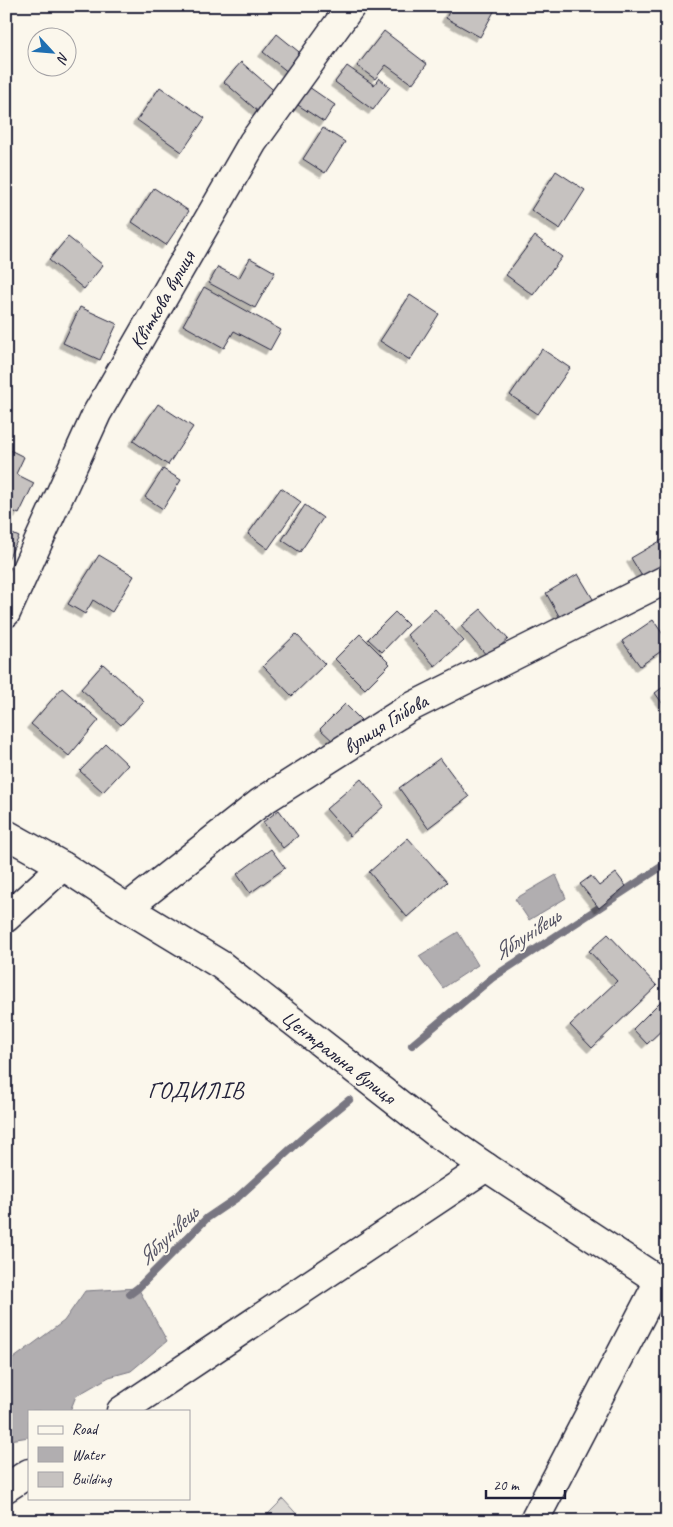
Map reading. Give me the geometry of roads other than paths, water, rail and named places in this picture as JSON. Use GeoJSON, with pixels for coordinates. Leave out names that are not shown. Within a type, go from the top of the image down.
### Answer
{"type":"FeatureCollection","features":[{"type":"Feature","properties":{"kind":"street","name":"Квіткова вулиця"},"geometry":{"type":"LineString","coordinates":[[6,613],[97,413],[253,142],[351,6]]}},
{"type":"Feature","properties":{"kind":"street","name":"вулиця Глібова"},"geometry":{"type":"LineString","coordinates":[[127,908],[261,802],[409,708],[667,579]]}},
{"type":"Feature","properties":{"kind":"street","name":"Центральна вулиця"},"geometry":{"type":"LineString","coordinates":[[6,834],[63,866],[127,908],[221,964],[435,1132],[663,1284]]}},
{"type":"Feature","properties":{"kind":"street"},"geometry":{"type":"LineString","coordinates":[[6,918],[63,866]]}},
{"type":"Feature","properties":{"kind":"street"},"geometry":{"type":"LineString","coordinates":[[122,1410],[486,1167]]}},
{"type":"Feature","properties":{"kind":"street"},"geometry":{"type":"LineString","coordinates":[[534,1521],[663,1284]]}},
{"type":"Feature","properties":{"kind":"street"},"geometry":{"type":"LineString","coordinates":[[6,1488],[28,1474]]}},
{"type":"Feature","properties":{"kind":"water"},"geometry":{"type":"Polygon","coordinates":[[[556,875],[566,898],[529,920],[515,899],[556,875]]]}},
{"type":"Feature","properties":{"kind":"water"},"geometry":{"type":"Polygon","coordinates":[[[458,932],[478,965],[443,988],[419,956],[458,932]]]}},
{"type":"Feature","properties":{"kind":"water"},"geometry":{"type":"Polygon","coordinates":[[[138,1288],[167,1341],[131,1371],[109,1377],[76,1396],[70,1410],[28,1410],[28,1437],[6,1442],[6,1364],[64,1321],[85,1291],[138,1288]]]}},
{"type":"Feature","properties":{"kind":"waterway","name":"Яблунівець"},"geometry":{"type":"LineString","coordinates":[[412,1045],[492,978],[667,863]]}},
{"type":"Feature","properties":{"kind":"waterway","name":"Яблунівець"},"geometry":{"type":"LineString","coordinates":[[130,1294],[207,1218],[238,1197],[305,1136],[349,1100]]}},
{"type":"Feature","properties":{"kind":"district","name":"ГОДИЛІВ"},"geometry":{"type":"Point","coordinates":[196,1090]}}]}
